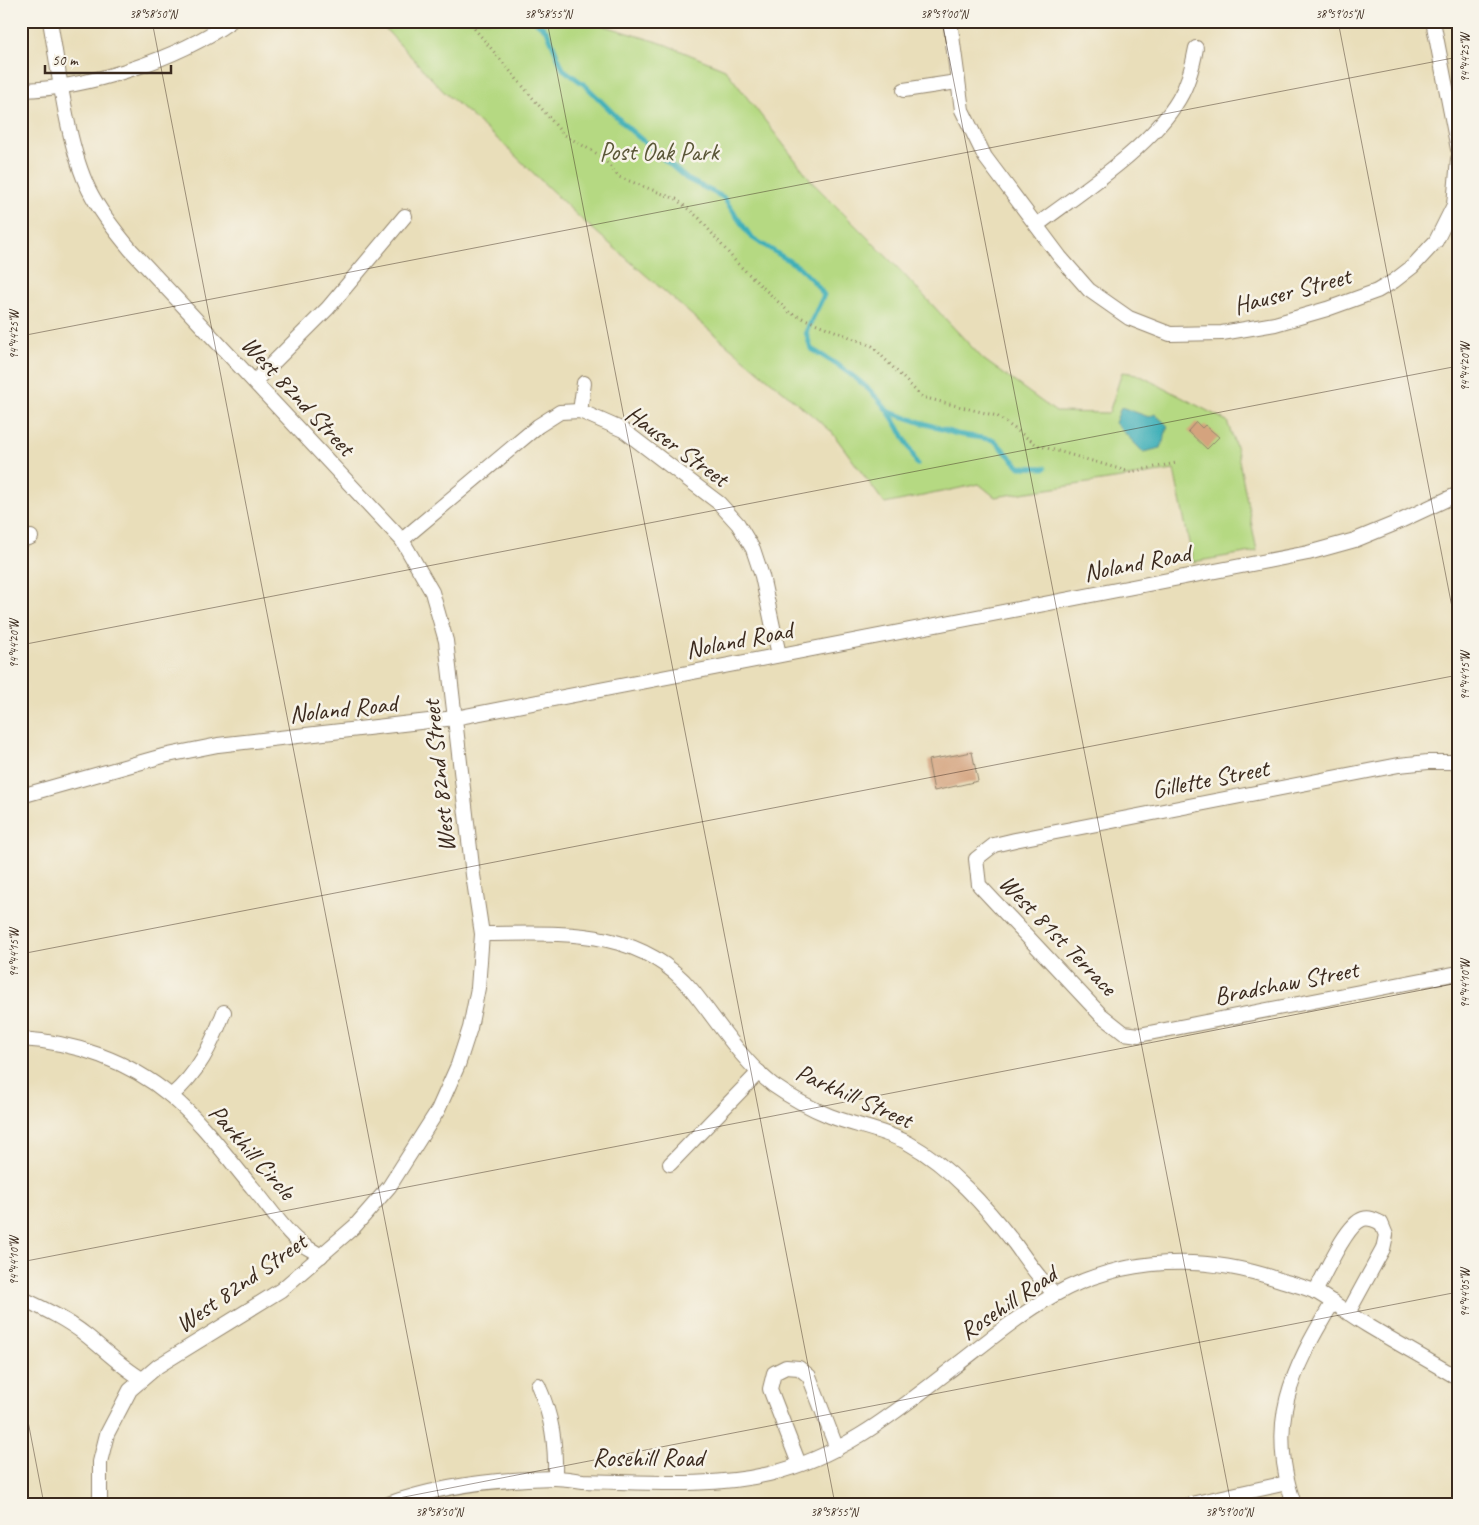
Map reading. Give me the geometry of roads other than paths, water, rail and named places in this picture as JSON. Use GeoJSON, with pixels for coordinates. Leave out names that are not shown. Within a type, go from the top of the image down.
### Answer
{"type":"FeatureCollection","features":[{"type":"Feature","properties":{"kind":"street","name":"West 82nd Street"},"geometry":{"type":"LineString","coordinates":[[50,21],[81,172],[105,218],[131,250],[402,540],[432,592],[446,641],[482,934],[478,988],[470,1028],[458,1065],[438,1110],[388,1187],[355,1226],[274,1294],[158,1366],[130,1390],[107,1434],[100,1462],[100,1504]]}},
{"type":"Feature","properties":{"kind":"street"},"geometry":{"type":"LineString","coordinates":[[21,90],[62,86],[98,79],[133,68],[168,55],[231,21]]}},
{"type":"Feature","properties":{"kind":"street","name":"Hauser Street"},"geometry":{"type":"LineString","coordinates":[[950,21],[962,110],[985,157],[1089,290],[1129,318],[1170,334],[1231,331],[1297,318],[1368,294],[1394,281],[1412,267],[1436,240],[1454,205],[1458,159]]}},
{"type":"Feature","properties":{"kind":"street"},"geometry":{"type":"LineString","coordinates":[[1433,21],[1458,149]]}},
{"type":"Feature","properties":{"kind":"street"},"geometry":{"type":"LineString","coordinates":[[1037,225],[1111,169],[1144,140],[1168,115],[1180,98],[1193,65],[1196,48]]}},
{"type":"Feature","properties":{"kind":"street"},"geometry":{"type":"LineString","coordinates":[[904,90],[957,82]]}},
{"type":"Feature","properties":{"kind":"street"},"geometry":{"type":"LineString","coordinates":[[255,381],[328,308],[405,216]]}},
{"type":"Feature","properties":{"kind":"street"},"geometry":{"type":"LineString","coordinates":[[402,540],[538,426],[560,412],[580,410],[584,383]]}},
{"type":"Feature","properties":{"kind":"street","name":"Hauser Street"},"geometry":{"type":"LineString","coordinates":[[580,410],[623,430],[719,502],[738,524],[753,549],[762,576],[778,655]]}},
{"type":"Feature","properties":{"kind":"street","name":"Noland Road"},"geometry":{"type":"LineString","coordinates":[[21,796],[163,756],[218,746],[455,718],[1308,552],[1355,540],[1458,494]]}},
{"type":"Feature","properties":{"kind":"street","name":"Gillette Street"},"geometry":{"type":"LineString","coordinates":[[976,860],[994,845],[1015,840],[1399,765],[1428,762],[1458,762]]}},
{"type":"Feature","properties":{"kind":"street","name":"West 81st Terrace"},"geometry":{"type":"LineString","coordinates":[[976,860],[979,885],[1100,1014],[1124,1033]]}},
{"type":"Feature","properties":{"kind":"street","name":"Parkhill Street"},"geometry":{"type":"LineString","coordinates":[[482,934],[577,934],[605,938],[647,954],[669,969],[691,988],[759,1072],[774,1085],[806,1105],[830,1116],[885,1133],[908,1143],[931,1158],[956,1180],[988,1214],[1015,1245],[1037,1277],[1055,1294]]}},
{"type":"Feature","properties":{"kind":"street","name":"Bradshaw Street"},"geometry":{"type":"LineString","coordinates":[[1124,1033],[1139,1035],[1458,973]]}},
{"type":"Feature","properties":{"kind":"street","name":"Parkhill Circle"},"geometry":{"type":"LineString","coordinates":[[171,1096],[188,1082],[202,1064],[212,1046],[224,1012]]}},
{"type":"Feature","properties":{"kind":"street","name":"Parkhill Circle"},"geometry":{"type":"LineString","coordinates":[[21,1039],[48,1041],[83,1049],[121,1064],[150,1080],[171,1096],[193,1117],[298,1241],[321,1256]]}},
{"type":"Feature","properties":{"kind":"street"},"geometry":{"type":"LineString","coordinates":[[670,1164],[759,1072]]}},
{"type":"Feature","properties":{"kind":"street"},"geometry":{"type":"LineString","coordinates":[[1316,1292],[1350,1229],[1361,1220],[1372,1218],[1382,1223],[1386,1235],[1383,1249],[1348,1313]]}},
{"type":"Feature","properties":{"kind":"street","name":"Rosehill Road"},"geometry":{"type":"LineString","coordinates":[[390,1503],[450,1486],[555,1478],[704,1482],[743,1479],[772,1473],[837,1449],[889,1418],[1022,1315],[1055,1294],[1099,1275],[1135,1266],[1168,1262],[1214,1263],[1250,1270],[1316,1292],[1458,1378]]}},
{"type":"Feature","properties":{"kind":"street"},"geometry":{"type":"LineString","coordinates":[[21,1298],[61,1318],[86,1335],[123,1368],[142,1379]]}},
{"type":"Feature","properties":{"kind":"street"},"geometry":{"type":"LineString","coordinates":[[1294,1504],[1287,1483],[1282,1437],[1290,1387],[1313,1335],[1333,1302]]}},
{"type":"Feature","properties":{"kind":"street"},"geometry":{"type":"LineString","coordinates":[[799,1464],[770,1389],[774,1374],[786,1367],[799,1368],[809,1376],[837,1449]]}},
{"type":"Feature","properties":{"kind":"street","name":"Rosehill Road"},"geometry":{"type":"LineString","coordinates":[[538,1385],[548,1408],[553,1428],[555,1478]]}},
{"type":"Feature","properties":{"kind":"street"},"geometry":{"type":"LineString","coordinates":[[1191,1504],[1287,1483]]}},
{"type":"Feature","properties":{"kind":"water"},"geometry":{"type":"Polygon","coordinates":[[[1121,407],[1149,417],[1155,414],[1168,426],[1161,448],[1143,452],[1115,423],[1121,407]]]}},
{"type":"Feature","properties":{"kind":"waterway"},"geometry":{"type":"LineString","coordinates":[[535,21],[547,31],[563,69],[586,86],[628,128],[687,179],[723,197],[751,237],[799,267],[815,283],[824,295],[806,332],[811,349],[848,372],[876,396],[897,426],[917,464]]}},
{"type":"Feature","properties":{"kind":"waterway"},"geometry":{"type":"LineString","coordinates":[[889,412],[957,434],[994,440],[1020,467],[1045,468]]}},
{"type":"Feature","properties":{"kind":"park label","name":"Post Oak Park"},"geometry":{"type":"Point","coordinates":[659,152]}}]}
